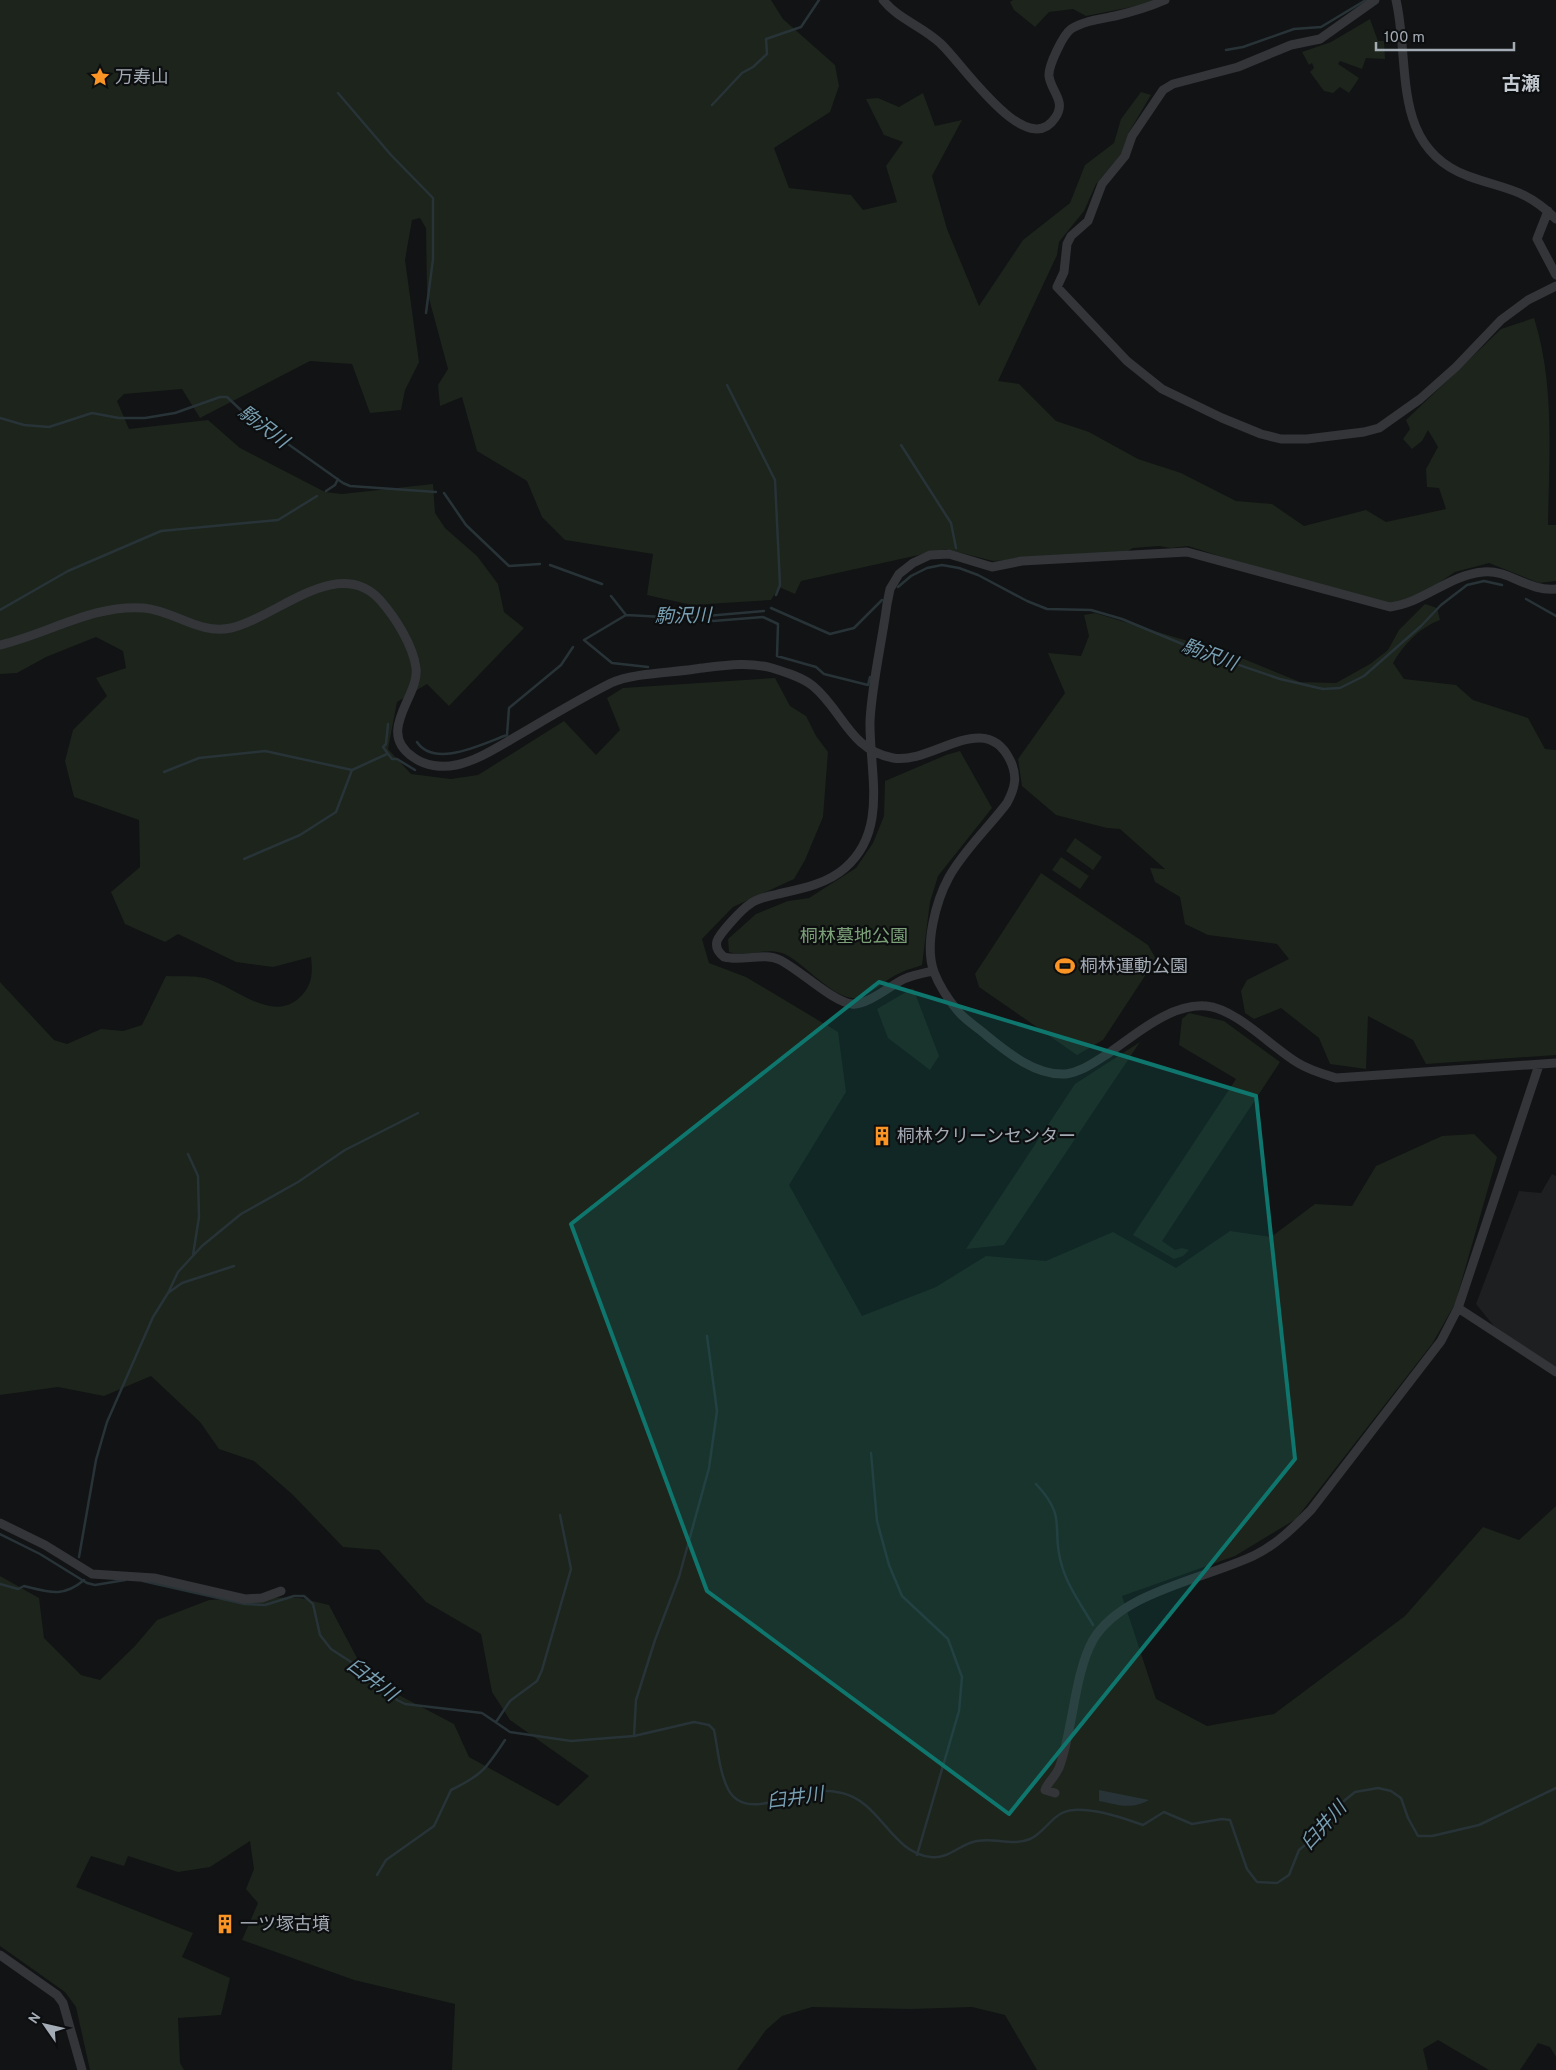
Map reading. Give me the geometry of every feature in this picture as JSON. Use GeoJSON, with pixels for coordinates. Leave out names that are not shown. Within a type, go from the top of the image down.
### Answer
{"type":"FeatureCollection","features":[{"type":"Feature","properties":{"kind":"street"},"geometry":{"type":"LineString","coordinates":[[882,0],[890,10],[939,42],[968,73],[991,102],[1004,113],[1029,128],[1040,129],[1054,120],[1058,112],[1059,96],[1049,76],[1063,37],[1071,29],[1086,22],[1150,6],[1165,0]]}},
{"type":"Feature","properties":{"kind":"street"},"geometry":{"type":"LineString","coordinates":[[1375,0],[1320,39],[1291,45],[1238,67],[1173,84],[1163,90],[1132,136],[1125,156],[1102,184],[1088,220],[1071,236],[1067,244],[1064,272],[1058,287],[1127,361],[1162,389],[1222,418],[1261,434],[1281,439],[1307,439],[1364,432],[1379,428],[1420,399],[1456,367],[1500,320],[1528,300],[1556,286]]}},
{"type":"Feature","properties":{"kind":"street"},"geometry":{"type":"LineString","coordinates":[[1396,0],[1408,103],[1416,129],[1426,148],[1444,165],[1467,176],[1522,193],[1556,219]]}},
{"type":"Feature","properties":{"kind":"street"},"geometry":{"type":"LineString","coordinates":[[1548,211],[1537,239],[1556,275]]}},
{"type":"Feature","properties":{"kind":"street"},"geometry":{"type":"LineString","coordinates":[[933,971],[905,979],[865,1001],[853,1004],[839,999],[779,959],[764,957],[735,960],[724,957],[717,947],[722,933],[750,904],[807,887],[833,876],[846,868],[866,840],[873,817],[875,788],[870,720],[890,589],[898,574],[914,563],[930,555],[949,554],[992,567],[1022,561],[1187,552],[1390,607],[1405,605],[1469,574],[1485,571],[1499,573],[1535,589],[1556,589]]}},
{"type":"Feature","properties":{"kind":"street"},"geometry":{"type":"LineString","coordinates":[[0,645],[80,617],[118,610],[145,608],[210,630],[233,628],[325,585],[343,582],[360,587],[377,597],[396,622],[411,654],[416,671],[399,720],[399,739],[408,753],[422,763],[455,765],[496,748],[614,681],[732,664],[755,663],[799,678],[814,687],[854,738],[872,751],[894,758],[910,758],[924,756],[959,740],[982,738],[999,745],[1006,752],[1014,770],[1016,781],[1007,803],[961,859],[949,877],[938,904],[932,928],[933,971],[946,996],[959,1012],[1021,1060],[1045,1072],[1067,1074],[1085,1069],[1172,1012],[1193,1006],[1207,1006],[1224,1010],[1298,1064],[1318,1073],[1336,1078],[1556,1063]]}},
{"type":"Feature","properties":{"kind":"street"},"geometry":{"type":"LineString","coordinates":[[1055,1794],[1045,1790],[1059,1768],[1084,1665],[1093,1641],[1110,1619],[1140,1600],[1232,1566],[1257,1554],[1292,1529],[1311,1510],[1397,1402],[1442,1341],[1458,1308],[1539,1065]]}},
{"type":"Feature","properties":{"kind":"street"},"geometry":{"type":"LineString","coordinates":[[1458,1308],[1556,1372]]}},
{"type":"Feature","properties":{"kind":"street"},"geometry":{"type":"LineString","coordinates":[[0,1523],[45,1545],[92,1574],[154,1578],[245,1599],[262,1598],[281,1591]]}},
{"type":"Feature","properties":{"kind":"street"},"geometry":{"type":"LineString","coordinates":[[0,1955],[57,1996],[63,2003],[82,2070]]}},
{"type":"Feature","properties":{"kind":"highlighted area"},"geometry":{"type":"Polygon","coordinates":[[[879,982],[1256,1096],[1295,1459],[1009,1814],[707,1591],[571,1224],[879,982]]]}},
{"type":"Feature","properties":{"kind":"shaded area"},"geometry":{"type":"Polygon","coordinates":[[[1552,1174],[1556,1176],[1556,1369],[1502,1336],[1476,1304],[1519,1191],[1541,1193],[1552,1174]]]}},
{"type":"Feature","properties":{"kind":"shaded area"},"geometry":{"type":"Polygon","coordinates":[[[1099,1790],[1149,1800],[1131,1806],[1113,1804],[1099,1801],[1099,1790]]]}},
{"type":"Feature","properties":{"kind":"green space"},"geometry":{"type":"Polygon","coordinates":[[[0,0],[771,0],[783,19],[835,65],[839,86],[830,112],[774,148],[789,188],[851,195],[863,210],[897,202],[886,166],[903,142],[884,135],[866,99],[878,98],[899,107],[923,93],[935,126],[962,120],[932,176],[947,229],[979,306],[1023,240],[1070,203],[1085,165],[1114,143],[1121,119],[1141,92],[1151,95],[1128,134],[1122,153],[1096,184],[1084,211],[1059,242],[1057,255],[998,381],[1019,384],[1056,421],[1089,432],[1138,459],[1181,473],[1236,501],[1272,504],[1304,526],[1366,510],[1386,522],[1446,509],[1439,488],[1427,487],[1426,469],[1438,447],[1428,430],[1422,441],[1412,449],[1403,439],[1410,429],[1406,420],[1501,329],[1534,318],[1541,343],[1548,394],[1550,447],[1548,525],[1556,525],[1556,581],[1539,583],[1489,563],[1455,572],[1428,590],[1393,604],[1235,561],[1188,546],[1133,548],[1124,553],[993,561],[946,549],[801,581],[795,594],[779,587],[771,600],[692,605],[647,595],[653,554],[565,540],[542,517],[527,481],[477,451],[462,397],[440,406],[438,385],[448,369],[427,291],[426,228],[420,218],[412,220],[405,260],[419,362],[405,390],[401,410],[370,413],[352,364],[310,361],[200,418],[182,389],[124,394],[117,401],[129,429],[208,420],[240,448],[325,492],[342,494],[433,484],[435,513],[445,528],[477,556],[498,584],[504,612],[524,628],[449,706],[427,684],[397,702],[388,749],[411,774],[451,779],[478,775],[564,721],[596,755],[620,730],[607,698],[623,688],[775,678],[790,706],[806,716],[816,736],[828,752],[823,817],[805,860],[794,879],[733,907],[702,939],[709,963],[746,977],[838,1032],[846,1092],[789,1185],[862,1316],[936,1287],[986,1256],[1046,1261],[1113,1232],[1176,1268],[1230,1231],[1271,1237],[1315,1204],[1352,1206],[1376,1166],[1442,1136],[1474,1134],[1497,1157],[1455,1304],[1432,1344],[1296,1519],[1235,1556],[1122,1596],[1156,1699],[1207,1726],[1274,1714],[1405,1616],[1483,1527],[1519,1540],[1556,1506],[1556,2057],[1550,2047],[1538,2043],[1520,2070],[1489,2070],[1438,2040],[1423,2049],[1428,2070],[1037,2070],[1005,2015],[972,2007],[911,2009],[812,2007],[782,2016],[766,2030],[737,2070],[452,2070],[455,2004],[354,1980],[242,1940],[258,1903],[246,1889],[254,1869],[250,1841],[210,1867],[178,1872],[128,1856],[124,1866],[91,1856],[76,1887],[193,1933],[182,1957],[230,1978],[221,2015],[178,2018],[180,2063],[184,2070],[90,2070],[76,2007],[65,1992],[0,1946],[0,1576],[39,1598],[44,1638],[81,1675],[100,1680],[135,1646],[157,1620],[209,1600],[258,1597],[300,1598],[329,1605],[357,1658],[395,1693],[454,1724],[469,1757],[558,1806],[589,1776],[510,1720],[492,1692],[481,1634],[426,1602],[379,1550],[343,1547],[293,1495],[254,1461],[219,1449],[200,1422],[151,1376],[104,1396],[58,1387],[0,1395],[0,982],[54,1040],[67,1044],[101,1029],[123,1031],[142,1025],[166,976],[208,979],[253,1001],[277,1007],[288,1005],[303,994],[311,979],[312,969],[311,957],[273,967],[236,962],[178,934],[165,942],[125,924],[111,892],[140,867],[139,820],[74,797],[65,761],[73,730],[107,696],[96,678],[126,668],[123,651],[96,637],[46,657],[17,673],[0,674],[0,0]]]}},
{"type":"Feature","properties":{"kind":"green space"},"geometry":{"type":"Polygon","coordinates":[[[1013,0],[1154,0],[1147,4],[1086,16],[1073,9],[1049,12],[1035,27],[1014,10],[1010,2],[1013,0]]]}},
{"type":"Feature","properties":{"kind":"green space"},"geometry":{"type":"Polygon","coordinates":[[[1370,19],[1378,41],[1384,41],[1385,59],[1366,58],[1362,69],[1340,61],[1338,64],[1359,78],[1349,93],[1340,87],[1333,93],[1324,91],[1310,72],[1314,68],[1312,63],[1309,65],[1302,52],[1331,42],[1370,19]]]}},
{"type":"Feature","properties":{"kind":"green space"},"geometry":{"type":"Polygon","coordinates":[[[1425,604],[1437,608],[1440,620],[1425,627],[1413,637],[1393,663],[1404,679],[1456,685],[1473,700],[1528,718],[1545,749],[1556,750],[1556,1055],[1426,1064],[1413,1040],[1368,1016],[1366,1069],[1330,1064],[1319,1038],[1281,1008],[1254,1019],[1245,1013],[1241,991],[1247,980],[1289,959],[1277,944],[1208,935],[1185,924],[1180,897],[1155,882],[1150,868],[1165,869],[1120,829],[1107,828],[1056,815],[1022,786],[1018,759],[1065,693],[1048,653],[1081,656],[1089,636],[1084,615],[1095,613],[1234,655],[1300,682],[1336,683],[1370,664],[1388,650],[1399,630],[1425,604]]]}},
{"type":"Feature","properties":{"kind":"green space","name":"桐林墓地公園"},"geometry":{"type":"Polygon","coordinates":[[[960,751],[992,808],[938,876],[930,902],[922,965],[905,970],[861,997],[852,998],[841,995],[831,989],[800,964],[782,953],[769,951],[735,954],[729,952],[728,939],[756,914],[788,901],[809,898],[856,868],[873,843],[884,816],[885,781],[960,751]]]}},
{"type":"Feature","properties":{"kind":"green space"},"geometry":{"type":"Polygon","coordinates":[[[1075,838],[1102,857],[1093,870],[1066,851],[1075,838]]]}},
{"type":"Feature","properties":{"kind":"green space"},"geometry":{"type":"Polygon","coordinates":[[[1061,857],[1089,876],[1080,889],[1052,870],[1061,857]]]}},
{"type":"Feature","properties":{"kind":"green space","name":"桐林運動公園"},"geometry":{"type":"Polygon","coordinates":[[[1041,873],[1148,945],[1156,959],[1103,1040],[1077,1055],[979,987],[975,974],[1041,873]]]}},
{"type":"Feature","properties":{"kind":"green space"},"geometry":{"type":"Polygon","coordinates":[[[913,988],[939,1056],[930,1070],[888,1038],[877,1009],[913,988]]]}},
{"type":"Feature","properties":{"kind":"green space"},"geometry":{"type":"Polygon","coordinates":[[[1189,1013],[1224,1021],[1280,1062],[1162,1241],[1175,1250],[1182,1248],[1189,1250],[1183,1256],[1174,1259],[1133,1235],[1236,1079],[1179,1045],[1182,1019],[1189,1013]]]}},
{"type":"Feature","properties":{"kind":"green space"},"geometry":{"type":"Polygon","coordinates":[[[1140,1042],[1004,1245],[966,1249],[1075,1084],[1140,1042]]]}},
{"type":"Feature","properties":{"kind":"waterway"},"geometry":{"type":"LineString","coordinates":[[712,105],[742,73],[753,67],[767,54],[766,39],[801,27],[819,0]]}},
{"type":"Feature","properties":{"kind":"waterway"},"geometry":{"type":"LineString","coordinates":[[1226,50],[1243,47],[1294,29],[1321,27],[1366,0]]}},
{"type":"Feature","properties":{"kind":"waterway"},"geometry":{"type":"LineString","coordinates":[[338,93],[391,155],[433,198],[433,259],[426,313]]}},
{"type":"Feature","properties":{"kind":"waterway"},"geometry":{"type":"LineString","coordinates":[[727,385],[775,480],[780,585],[776,595]]}},
{"type":"Feature","properties":{"kind":"waterway","name":"駒沢川"},"geometry":{"type":"LineString","coordinates":[[0,418],[24,425],[49,427],[92,413],[119,418],[145,418],[175,413],[220,397],[227,397],[244,413],[343,483],[350,486],[436,492]]}},
{"type":"Feature","properties":{"kind":"waterway"},"geometry":{"type":"LineString","coordinates":[[901,445],[951,523],[956,548]]}},
{"type":"Feature","properties":{"kind":"waterway"},"geometry":{"type":"LineString","coordinates":[[326,491],[335,485],[338,479]]}},
{"type":"Feature","properties":{"kind":"waterway","name":"駒沢川"},"geometry":{"type":"LineString","coordinates":[[444,493],[466,525],[509,566],[540,564]]}},
{"type":"Feature","properties":{"kind":"waterway"},"geometry":{"type":"LineString","coordinates":[[0,610],[68,571],[161,531],[278,520],[317,496]]}},
{"type":"Feature","properties":{"kind":"waterway","name":"駒沢川"},"geometry":{"type":"LineString","coordinates":[[550,565],[602,584]]}},
{"type":"Feature","properties":{"kind":"waterway","name":"駒沢川"},"geometry":{"type":"LineString","coordinates":[[898,587],[911,576],[927,568],[942,565],[959,568],[978,575],[1027,601],[1047,609],[1091,610],[1122,619],[1204,653],[1280,679],[1323,689],[1340,688],[1364,676],[1421,626],[1441,605],[1467,585],[1484,581],[1502,585]]}},
{"type":"Feature","properties":{"kind":"waterway","name":"駒沢川"},"geometry":{"type":"LineString","coordinates":[[611,596],[626,615],[683,618],[764,611]]}},
{"type":"Feature","properties":{"kind":"waterway","name":"駒沢川"},"geometry":{"type":"LineString","coordinates":[[1526,599],[1556,616]]}},
{"type":"Feature","properties":{"kind":"waterway","name":"駒沢川"},"geometry":{"type":"LineString","coordinates":[[771,608],[830,634],[854,628],[882,600]]}},
{"type":"Feature","properties":{"kind":"waterway"},"geometry":{"type":"LineString","coordinates":[[626,615],[584,640],[612,663],[648,667]]}},
{"type":"Feature","properties":{"kind":"waterway"},"geometry":{"type":"LineString","coordinates":[[705,617],[713,621],[763,617],[778,624],[777,656],[816,667],[824,674],[868,685],[870,677]]}},
{"type":"Feature","properties":{"kind":"waterway"},"geometry":{"type":"LineString","coordinates":[[417,742],[425,750],[447,754],[473,748],[507,735],[509,708],[561,665],[573,647]]}},
{"type":"Feature","properties":{"kind":"waterway"},"geometry":{"type":"LineString","coordinates":[[388,724],[386,744],[383,747],[392,759],[397,759],[415,770]]}},
{"type":"Feature","properties":{"kind":"waterway"},"geometry":{"type":"LineString","coordinates":[[164,772],[199,758],[265,751],[352,770],[387,754]]}},
{"type":"Feature","properties":{"kind":"waterway"},"geometry":{"type":"LineString","coordinates":[[244,859],[300,835],[336,812],[352,770]]}},
{"type":"Feature","properties":{"kind":"waterway"},"geometry":{"type":"LineString","coordinates":[[168,1293],[178,1272],[202,1246],[241,1214],[298,1182],[345,1150],[418,1113]]}},
{"type":"Feature","properties":{"kind":"waterway"},"geometry":{"type":"LineString","coordinates":[[188,1154],[198,1176],[199,1217],[193,1255]]}},
{"type":"Feature","properties":{"kind":"waterway"},"geometry":{"type":"LineString","coordinates":[[79,1557],[96,1460],[107,1422],[153,1317],[168,1293],[182,1283],[234,1266]]}},
{"type":"Feature","properties":{"kind":"waterway"},"geometry":{"type":"LineString","coordinates":[[634,1736],[636,1700],[655,1640],[679,1577],[709,1468],[717,1411],[707,1336]]}},
{"type":"Feature","properties":{"kind":"waterway"},"geometry":{"type":"LineString","coordinates":[[871,1453],[877,1521],[889,1565],[902,1596],[948,1639],[962,1677],[959,1711],[917,1855]]}},
{"type":"Feature","properties":{"kind":"waterway"},"geometry":{"type":"LineString","coordinates":[[1036,1484],[1046,1496],[1056,1516],[1059,1553],[1065,1574],[1093,1625]]}},
{"type":"Feature","properties":{"kind":"waterway"},"geometry":{"type":"LineString","coordinates":[[496,1722],[510,1701],[537,1681],[542,1670],[571,1569],[560,1515]]}},
{"type":"Feature","properties":{"kind":"waterway","name":"臼井川"},"geometry":{"type":"LineString","coordinates":[[0,1534],[40,1554],[87,1583],[95,1585],[125,1580]]}},
{"type":"Feature","properties":{"kind":"waterway"},"geometry":{"type":"LineString","coordinates":[[0,1584],[18,1589],[24,1586],[56,1592],[69,1589],[84,1580]]}},
{"type":"Feature","properties":{"kind":"waterway","name":"臼井川"},"geometry":{"type":"LineString","coordinates":[[143,1581],[245,1604],[265,1605],[294,1596],[304,1596],[313,1604],[320,1635],[331,1649],[368,1673],[397,1700],[405,1704],[482,1713],[510,1732],[571,1741],[634,1736],[694,1722],[709,1725],[714,1730],[725,1782],[734,1797],[742,1802],[761,1804],[816,1791],[842,1793],[855,1798],[867,1806],[906,1847],[931,1857],[943,1856],[980,1840],[1016,1842],[1030,1839],[1062,1813],[1070,1810],[1102,1813],[1143,1825],[1164,1812],[1192,1824],[1222,1819],[1230,1820],[1247,1869],[1257,1882],[1277,1883],[1289,1875],[1299,1850],[1321,1832],[1339,1805],[1355,1792],[1378,1788],[1391,1791],[1401,1798],[1408,1818],[1418,1836],[1432,1836],[1479,1825],[1556,1788]]}},
{"type":"Feature","properties":{"kind":"waterway"},"geometry":{"type":"LineString","coordinates":[[377,1875],[386,1860],[434,1826],[451,1790],[477,1775],[493,1758],[505,1740]]}},
{"type":"Feature","properties":{"kind":"place","name":"万寿山"},"geometry":{"type":"Point","coordinates":[100,77]}},
{"type":"Feature","properties":{"kind":"place","name":"桐林運動公園"},"geometry":{"type":"Point","coordinates":[1065,966]}},
{"type":"Feature","properties":{"kind":"place","name":"桐林クリーンセンター"},"geometry":{"type":"Point","coordinates":[882,1136]}},
{"type":"Feature","properties":{"kind":"place","name":"一ツ塚古墳"},"geometry":{"type":"Point","coordinates":[225,1924]}},
{"type":"Feature","properties":{"kind":"district","name":"古瀬"},"geometry":{"type":"Point","coordinates":[1521,83]}}]}
